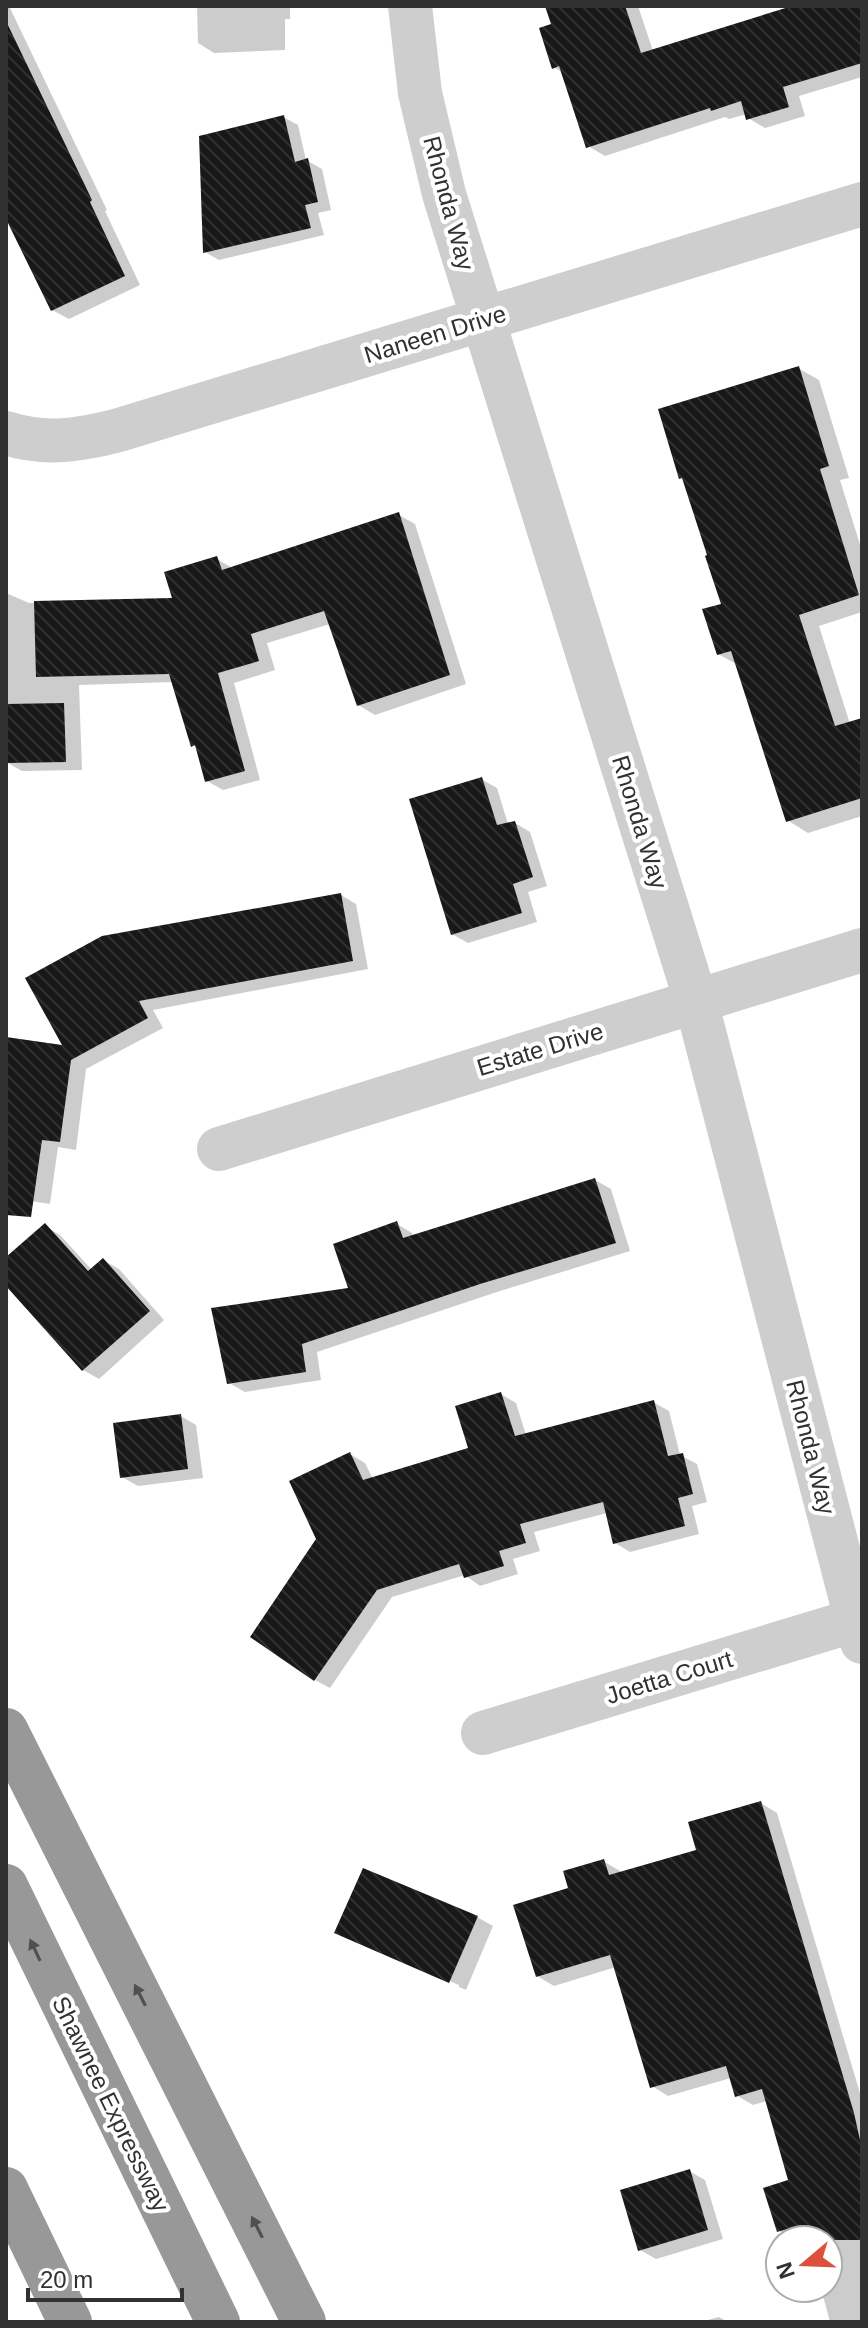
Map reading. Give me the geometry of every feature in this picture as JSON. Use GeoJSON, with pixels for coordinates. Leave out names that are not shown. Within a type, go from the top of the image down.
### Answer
{"type":"FeatureCollection","features":[{"type":"Feature","properties":{"kind":"highway"},"geometry":{"type":"LineString","coordinates":[[6,1730],[304,2322]]}},
{"type":"Feature","properties":{"kind":"highway","name":"Shawnee Expressway"},"geometry":{"type":"LineString","coordinates":[[6,1886],[218,2322]]}},
{"type":"Feature","properties":{"kind":"highway"},"geometry":{"type":"LineString","coordinates":[[6,2189],[70,2322]]}},
{"type":"Feature","properties":{"kind":"street","name":"Rhonda Way"},"geometry":{"type":"LineString","coordinates":[[410,6],[420,93],[444,194],[696,1001],[859,1631]]}},
{"type":"Feature","properties":{"kind":"street","name":"Naneen Drive"},"geometry":{"type":"LineString","coordinates":[[6,433],[47,442],[92,437],[862,204]]}},
{"type":"Feature","properties":{"kind":"street","name":"Estate Drive"},"geometry":{"type":"LineString","coordinates":[[219,1149],[862,950]]}},
{"type":"Feature","properties":{"kind":"street","name":"Joetta Court"},"geometry":{"type":"LineString","coordinates":[[483,1733],[859,1631]]}},
{"type":"Feature","properties":{"kind":"building"},"geometry":{"type":"Polygon","coordinates":[[[545,6],[625,6],[641,53],[792,6],[862,6],[862,63],[783,87],[789,107],[746,120],[741,101],[586,148],[559,66],[552,69],[539,28],[551,24],[545,6]]]}},
{"type":"Feature","properties":{"kind":"building"},"geometry":{"type":"Polygon","coordinates":[[[6,21],[125,276],[51,311],[6,219],[6,21]]]}},
{"type":"Feature","properties":{"kind":"building"},"geometry":{"type":"Polygon","coordinates":[[[284,115],[295,162],[308,158],[318,202],[305,205],[311,228],[203,253],[199,136],[284,115]]]}},
{"type":"Feature","properties":{"kind":"building"},"geometry":{"type":"Polygon","coordinates":[[[799,366],[829,466],[820,469],[859,595],[799,615],[835,726],[862,718],[862,798],[786,822],[731,651],[717,655],[702,609],[721,604],[658,409],[799,366]]]}},
{"type":"Feature","properties":{"kind":"building"},"geometry":{"type":"Polygon","coordinates":[[[399,512],[450,675],[357,706],[324,611],[251,634],[259,661],[218,673],[245,771],[205,782],[169,674],[36,677],[34,601],[172,598],[164,572],[217,556],[222,570],[399,512]]]}},
{"type":"Feature","properties":{"kind":"building"},"geometry":{"type":"Polygon","coordinates":[[[64,703],[66,762],[6,763],[6,704],[64,703]]]}},
{"type":"Feature","properties":{"kind":"building"},"geometry":{"type":"Polygon","coordinates":[[[482,777],[497,825],[515,821],[533,877],[513,884],[522,913],[451,935],[409,799],[482,777]]]}},
{"type":"Feature","properties":{"kind":"building"},"geometry":{"type":"Polygon","coordinates":[[[341,893],[353,961],[139,1001],[148,1018],[71,1060],[60,1142],[42,1140],[31,1217],[6,1215],[6,1037],[62,1045],[25,978],[102,936],[341,893]]]}},
{"type":"Feature","properties":{"kind":"building"},"geometry":{"type":"Polygon","coordinates":[[[595,1178],[616,1243],[480,1284],[302,1344],[306,1372],[227,1384],[211,1308],[348,1288],[333,1244],[397,1221],[403,1238],[595,1178]]]}},
{"type":"Feature","properties":{"kind":"building"},"geometry":{"type":"Polygon","coordinates":[[[45,1223],[88,1271],[103,1258],[150,1311],[82,1371],[6,1286],[6,1257],[45,1223]]]}},
{"type":"Feature","properties":{"kind":"building"},"geometry":{"type":"Polygon","coordinates":[[[501,1392],[515,1436],[654,1400],[668,1456],[683,1453],[693,1494],[678,1498],[685,1526],[613,1544],[603,1502],[520,1524],[526,1543],[499,1551],[504,1566],[464,1578],[459,1564],[377,1590],[314,1681],[250,1637],[316,1539],[289,1481],[350,1452],[363,1480],[468,1448],[455,1406],[501,1392]]]}},
{"type":"Feature","properties":{"kind":"building"},"geometry":{"type":"Polygon","coordinates":[[[181,1414],[188,1469],[120,1478],[113,1423],[181,1414]]]}},
{"type":"Feature","properties":{"kind":"building"},"geometry":{"type":"Polygon","coordinates":[[[761,1801],[854,2113],[862,2149],[862,2240],[844,2240],[844,2224],[774,2224],[763,2188],[788,2180],[762,2089],[735,2097],[726,2066],[650,2088],[610,1955],[536,1977],[513,1905],[568,1888],[563,1871],[604,1859],[609,1875],[696,1850],[688,1822],[761,1801]]]}},
{"type":"Feature","properties":{"kind":"building"},"geometry":{"type":"Polygon","coordinates":[[[363,1868],[478,1916],[449,1983],[334,1933],[363,1868]]]}},
{"type":"Feature","properties":{"kind":"building"},"geometry":{"type":"Polygon","coordinates":[[[690,2169],[708,2230],[638,2251],[620,2190],[690,2169]]]}}]}
